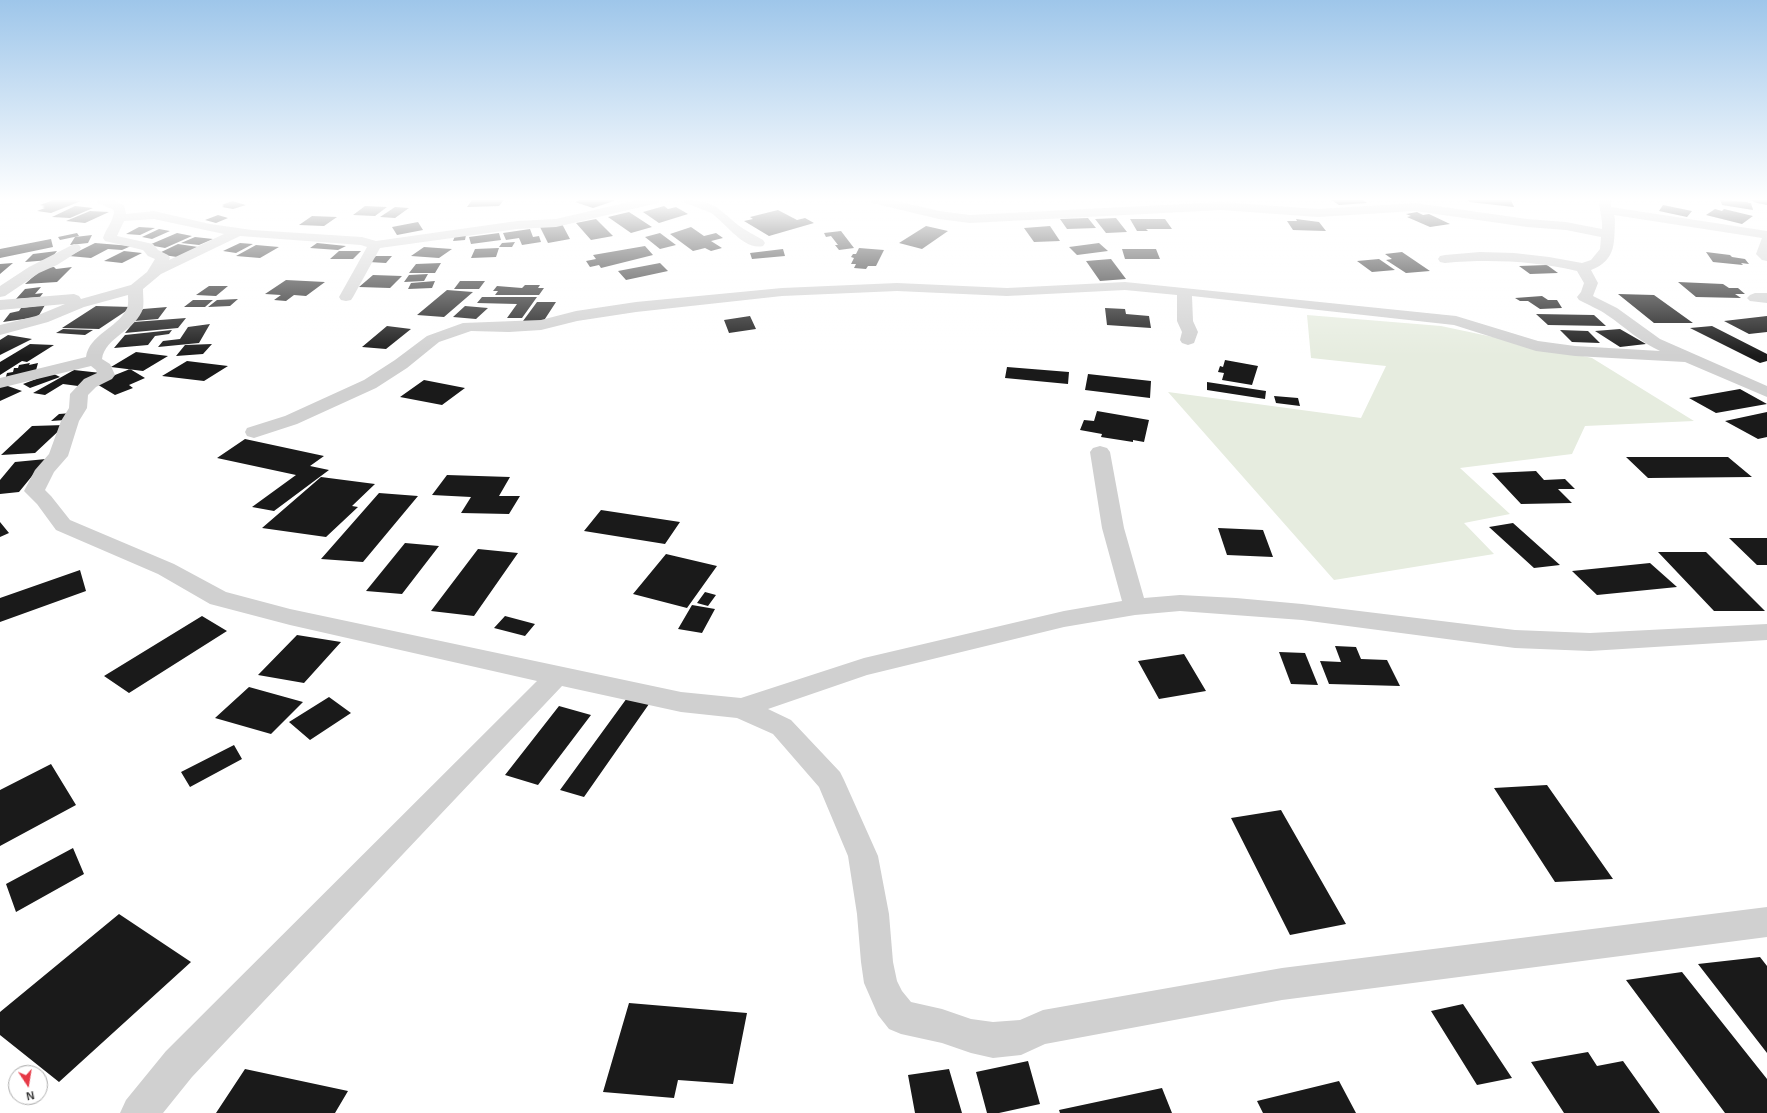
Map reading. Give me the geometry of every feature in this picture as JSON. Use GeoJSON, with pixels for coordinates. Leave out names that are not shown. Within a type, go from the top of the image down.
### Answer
{"type":"FeatureCollection","features":[{"type":"Feature","properties":{"kind":"street"},"geometry":{"type":"LineString","coordinates":[[0,293],[34,270],[52,262],[68,252]]}},
{"type":"Feature","properties":{"kind":"street"},"geometry":{"type":"LineString","coordinates":[[94,360],[95,351],[106,339],[125,323],[135,309],[145,280],[163,258],[152,252]]}},
{"type":"Feature","properties":{"kind":"street"},"geometry":{"type":"LineString","coordinates":[[0,330],[42,319],[79,304],[103,297],[145,280],[200,252]]}},
{"type":"Feature","properties":{"kind":"street"},"geometry":{"type":"LineString","coordinates":[[346,297],[371,252]]}},
{"type":"Feature","properties":{"kind":"street"},"geometry":{"type":"LineString","coordinates":[[1445,259],[1479,256],[1542,259],[1583,268],[1596,263],[1605,252]]}},
{"type":"Feature","properties":{"kind":"street"},"geometry":{"type":"LineString","coordinates":[[1583,268],[1591,283],[1588,293],[1584,297],[1612,311],[1654,342],[1767,392]]}},
{"type":"Feature","properties":{"kind":"street"},"geometry":{"type":"LineString","coordinates":[[254,432],[290,420],[370,384],[401,364],[433,339],[469,326],[509,327],[541,325],[576,316],[644,306],[751,294],[825,289],[904,288],[1007,292],[1125,286],[1184,291],[1456,321],[1536,346],[1575,351],[1687,357]]}},
{"type":"Feature","properties":{"kind":"street"},"geometry":{"type":"LineString","coordinates":[[1184,291],[1185,321],[1190,332],[1188,340]]}},
{"type":"Feature","properties":{"kind":"street"},"geometry":{"type":"LineString","coordinates":[[0,305],[103,297]]}},
{"type":"Feature","properties":{"kind":"street"},"geometry":{"type":"LineString","coordinates":[[0,383],[94,360]]}},
{"type":"Feature","properties":{"kind":"street"},"geometry":{"type":"LineString","coordinates":[[94,360],[104,368],[106,375],[90,383],[79,394],[78,408],[70,421],[58,456],[46,470],[34,491],[44,500],[63,525],[166,570],[218,598],[290,617],[556,676],[681,702],[741,708],[782,727],[830,780],[863,856],[873,914],[877,962],[881,983],[890,1003],[901,1017],[942,1026],[971,1036],[993,1040],[1021,1037],[1044,1028],[1282,984],[1767,922]]}},
{"type":"Feature","properties":{"kind":"street"},"geometry":{"type":"LineString","coordinates":[[1749,384],[1767,376]]}},
{"type":"Feature","properties":{"kind":"street"},"geometry":{"type":"LineString","coordinates":[[1100,452],[1113,528],[1135,607]]}},
{"type":"Feature","properties":{"kind":"street"},"geometry":{"type":"LineString","coordinates":[[741,708],[864,667],[1064,619],[1135,607],[1180,603],[1236,606],[1433,628],[1515,639],[1590,642],[1767,632]]}},
{"type":"Feature","properties":{"kind":"street"},"geometry":{"type":"LineString","coordinates":[[139,1113],[179,1064],[556,676]]}},
{"type":"Feature","properties":{"kind":"shaded area"},"geometry":{"type":"Polygon","coordinates":[[[1307,315],[1441,326],[1592,358],[1694,421],[1585,426],[1572,454],[1460,468],[1510,514],[1464,523],[1494,554],[1334,580],[1168,392],[1361,418],[1386,366],[1311,358],[1307,315]]]}},
{"type":"Feature","properties":{"kind":"building"},"geometry":{"type":"Polygon","coordinates":[[[0,252],[29,252],[0,258],[0,252]]]}},
{"type":"Feature","properties":{"kind":"building"},"geometry":{"type":"Polygon","coordinates":[[[56,252],[50,260],[25,262],[33,254],[56,252]]]}},
{"type":"Feature","properties":{"kind":"building"},"geometry":{"type":"Polygon","coordinates":[[[77,252],[102,252],[91,258],[69,256],[77,252]]]}},
{"type":"Feature","properties":{"kind":"building"},"geometry":{"type":"Polygon","coordinates":[[[122,252],[142,253],[122,263],[104,261],[122,252]]]}},
{"type":"Feature","properties":{"kind":"building"},"geometry":{"type":"Polygon","coordinates":[[[161,252],[188,252],[177,257],[157,254],[161,252]]]}},
{"type":"Feature","properties":{"kind":"building"},"geometry":{"type":"Polygon","coordinates":[[[243,252],[270,252],[260,258],[236,256],[243,252]]]}},
{"type":"Feature","properties":{"kind":"building"},"geometry":{"type":"Polygon","coordinates":[[[338,252],[360,252],[353,259],[330,259],[338,252]]]}},
{"type":"Feature","properties":{"kind":"building"},"geometry":{"type":"Polygon","coordinates":[[[417,252],[448,252],[439,258],[411,256],[417,252]]]}},
{"type":"Feature","properties":{"kind":"building"},"geometry":{"type":"Polygon","coordinates":[[[474,252],[498,252],[496,257],[471,258],[474,252]]]}},
{"type":"Feature","properties":{"kind":"building"},"geometry":{"type":"Polygon","coordinates":[[[611,252],[650,252],[653,255],[601,268],[599,265],[590,267],[586,261],[596,259],[593,255],[611,252]]]}},
{"type":"Feature","properties":{"kind":"building"},"geometry":{"type":"Polygon","coordinates":[[[784,252],[785,256],[752,259],[750,253],[784,252]]]}},
{"type":"Feature","properties":{"kind":"building"},"geometry":{"type":"Polygon","coordinates":[[[857,252],[883,252],[876,266],[868,266],[866,269],[854,268],[856,264],[851,264],[854,258],[851,257],[853,254],[856,254],[857,252]]]}},
{"type":"Feature","properties":{"kind":"building"},"geometry":{"type":"Polygon","coordinates":[[[1074,252],[1101,252],[1077,255],[1074,252]]]}},
{"type":"Feature","properties":{"kind":"building"},"geometry":{"type":"Polygon","coordinates":[[[1123,252],[1157,252],[1160,259],[1125,259],[1123,252]]]}},
{"type":"Feature","properties":{"kind":"building"},"geometry":{"type":"Polygon","coordinates":[[[1402,252],[1430,271],[1406,273],[1386,260],[1392,259],[1385,254],[1402,252]]]}},
{"type":"Feature","properties":{"kind":"building"},"geometry":{"type":"Polygon","coordinates":[[[1706,252],[1730,255],[1732,257],[1745,259],[1749,264],[1741,263],[1743,265],[1713,262],[1706,252]]]}},
{"type":"Feature","properties":{"kind":"building"},"geometry":{"type":"Polygon","coordinates":[[[376,256],[392,256],[386,263],[369,262],[376,256]]]}},
{"type":"Feature","properties":{"kind":"building"},"geometry":{"type":"Polygon","coordinates":[[[1111,259],[1126,279],[1100,281],[1086,261],[1111,259]]]}},
{"type":"Feature","properties":{"kind":"building"},"geometry":{"type":"Polygon","coordinates":[[[1379,259],[1395,270],[1372,272],[1357,261],[1379,259]]]}},
{"type":"Feature","properties":{"kind":"building"},"geometry":{"type":"Polygon","coordinates":[[[13,263],[0,274],[0,264],[13,263]]]}},
{"type":"Feature","properties":{"kind":"building"},"geometry":{"type":"Polygon","coordinates":[[[441,263],[435,273],[409,273],[416,264],[441,263]]]}},
{"type":"Feature","properties":{"kind":"building"},"geometry":{"type":"Polygon","coordinates":[[[660,263],[668,271],[626,280],[618,271],[660,263]]]}},
{"type":"Feature","properties":{"kind":"building"},"geometry":{"type":"Polygon","coordinates":[[[1547,265],[1558,273],[1530,274],[1519,266],[1547,265]]]}},
{"type":"Feature","properties":{"kind":"building"},"geometry":{"type":"Polygon","coordinates":[[[54,267],[56,269],[72,267],[57,282],[25,284],[43,268],[54,267]]]}},
{"type":"Feature","properties":{"kind":"building"},"geometry":{"type":"Polygon","coordinates":[[[428,274],[424,281],[404,282],[409,275],[428,274]]]}},
{"type":"Feature","properties":{"kind":"building"},"geometry":{"type":"Polygon","coordinates":[[[373,275],[402,276],[390,288],[359,287],[373,275]]]}},
{"type":"Feature","properties":{"kind":"building"},"geometry":{"type":"Polygon","coordinates":[[[286,280],[325,282],[306,296],[294,295],[286,301],[274,300],[281,295],[265,294],[286,280]]]}},
{"type":"Feature","properties":{"kind":"building"},"geometry":{"type":"Polygon","coordinates":[[[435,281],[432,288],[408,289],[411,283],[435,281]]]}},
{"type":"Feature","properties":{"kind":"building"},"geometry":{"type":"Polygon","coordinates":[[[460,281],[485,281],[479,289],[454,289],[460,281]]]}},
{"type":"Feature","properties":{"kind":"building"},"geometry":{"type":"Polygon","coordinates":[[[1678,282],[1723,284],[1729,288],[1738,288],[1745,294],[1735,294],[1741,298],[1696,297],[1678,282]]]}},
{"type":"Feature","properties":{"kind":"building"},"geometry":{"type":"Polygon","coordinates":[[[525,285],[540,285],[538,288],[544,288],[539,295],[495,295],[498,291],[493,291],[497,286],[522,288],[525,285]]]}},
{"type":"Feature","properties":{"kind":"building"},"geometry":{"type":"Polygon","coordinates":[[[209,286],[228,286],[216,296],[196,295],[209,286]]]}},
{"type":"Feature","properties":{"kind":"building"},"geometry":{"type":"Polygon","coordinates":[[[41,287],[35,294],[43,293],[40,297],[16,299],[25,289],[41,287]]]}},
{"type":"Feature","properties":{"kind":"building"},"geometry":{"type":"Polygon","coordinates":[[[447,290],[473,292],[444,317],[417,315],[447,290]]]}},
{"type":"Feature","properties":{"kind":"building"},"geometry":{"type":"Polygon","coordinates":[[[1618,294],[1654,295],[1693,323],[1654,323],[1618,294]]]}},
{"type":"Feature","properties":{"kind":"building"},"geometry":{"type":"Polygon","coordinates":[[[1542,296],[1548,300],[1557,300],[1562,308],[1540,309],[1528,301],[1520,301],[1515,298],[1542,296]]]}},
{"type":"Feature","properties":{"kind":"building"},"geometry":{"type":"Polygon","coordinates":[[[482,297],[537,297],[522,318],[507,318],[517,304],[477,303],[482,297]]]}},
{"type":"Feature","properties":{"kind":"building"},"geometry":{"type":"Polygon","coordinates":[[[238,299],[230,306],[208,307],[217,300],[238,299]]]}},
{"type":"Feature","properties":{"kind":"building"},"geometry":{"type":"Polygon","coordinates":[[[193,300],[213,300],[205,307],[184,307],[193,300]]]}},
{"type":"Feature","properties":{"kind":"building"},"geometry":{"type":"Polygon","coordinates":[[[537,302],[556,302],[543,322],[523,321],[537,302]]]}},
{"type":"Feature","properties":{"kind":"building"},"geometry":{"type":"Polygon","coordinates":[[[45,305],[38,317],[3,322],[10,313],[19,311],[21,308],[45,305]]]}},
{"type":"Feature","properties":{"kind":"building"},"geometry":{"type":"Polygon","coordinates":[[[96,306],[132,307],[99,329],[62,328],[96,306]]]}},
{"type":"Feature","properties":{"kind":"building"},"geometry":{"type":"Polygon","coordinates":[[[465,306],[488,308],[476,319],[453,317],[465,306]]]}},
{"type":"Feature","properties":{"kind":"building"},"geometry":{"type":"Polygon","coordinates":[[[167,307],[158,319],[134,321],[143,309],[167,307]]]}},
{"type":"Feature","properties":{"kind":"building"},"geometry":{"type":"Polygon","coordinates":[[[1105,308],[1125,309],[1126,314],[1149,316],[1151,328],[1107,325],[1105,308]]]}},
{"type":"Feature","properties":{"kind":"building"},"geometry":{"type":"Polygon","coordinates":[[[1536,314],[1594,315],[1606,326],[1548,325],[1536,314]]]}},
{"type":"Feature","properties":{"kind":"building"},"geometry":{"type":"Polygon","coordinates":[[[750,316],[756,329],[729,333],[724,320],[750,316]]]}},
{"type":"Feature","properties":{"kind":"building"},"geometry":{"type":"Polygon","coordinates":[[[1767,316],[1767,332],[1749,334],[1724,321],[1767,316]]]}},
{"type":"Feature","properties":{"kind":"building"},"geometry":{"type":"Polygon","coordinates":[[[186,318],[178,328],[125,333],[134,322],[186,318]]]}},
{"type":"Feature","properties":{"kind":"building"},"geometry":{"type":"Polygon","coordinates":[[[210,324],[199,343],[158,347],[163,341],[180,339],[188,327],[210,324]]]}},
{"type":"Feature","properties":{"kind":"building"},"geometry":{"type":"Polygon","coordinates":[[[387,326],[411,329],[386,349],[362,347],[387,326]]]}},
{"type":"Feature","properties":{"kind":"building"},"geometry":{"type":"Polygon","coordinates":[[[1712,326],[1767,354],[1767,361],[1760,363],[1690,328],[1712,326]]]}},
{"type":"Feature","properties":{"kind":"building"},"geometry":{"type":"Polygon","coordinates":[[[63,329],[93,330],[85,335],[56,333],[63,329]]]}},
{"type":"Feature","properties":{"kind":"building"},"geometry":{"type":"Polygon","coordinates":[[[1620,329],[1646,344],[1620,347],[1595,331],[1620,329]]]}},
{"type":"Feature","properties":{"kind":"building"},"geometry":{"type":"Polygon","coordinates":[[[172,330],[169,334],[155,336],[148,345],[114,348],[125,335],[172,330]]]}},
{"type":"Feature","properties":{"kind":"building"},"geometry":{"type":"Polygon","coordinates":[[[1560,330],[1588,331],[1600,343],[1572,342],[1560,330]]]}},
{"type":"Feature","properties":{"kind":"building"},"geometry":{"type":"Polygon","coordinates":[[[8,335],[32,339],[0,355],[0,340],[8,335]]]}},
{"type":"Feature","properties":{"kind":"building"},"geometry":{"type":"Polygon","coordinates":[[[30,344],[54,345],[27,362],[22,361],[0,375],[0,362],[30,344]]]}},
{"type":"Feature","properties":{"kind":"building"},"geometry":{"type":"Polygon","coordinates":[[[212,344],[203,354],[176,356],[185,345],[212,344]]]}},
{"type":"Feature","properties":{"kind":"building"},"geometry":{"type":"Polygon","coordinates":[[[136,352],[168,356],[143,371],[111,367],[136,352]]]}},
{"type":"Feature","properties":{"kind":"building"},"geometry":{"type":"Polygon","coordinates":[[[1225,360],[1258,366],[1252,385],[1222,380],[1224,373],[1218,372],[1220,366],[1223,367],[1225,360]]]}},
{"type":"Feature","properties":{"kind":"building"},"geometry":{"type":"Polygon","coordinates":[[[187,361],[228,366],[204,381],[162,376],[187,361]]]}},
{"type":"Feature","properties":{"kind":"building"},"geometry":{"type":"Polygon","coordinates":[[[30,363],[29,365],[38,363],[35,374],[5,380],[7,373],[13,372],[14,368],[18,368],[19,365],[30,363]]]}},
{"type":"Feature","properties":{"kind":"building"},"geometry":{"type":"Polygon","coordinates":[[[1007,367],[1069,372],[1068,384],[1005,378],[1007,367]]]}},
{"type":"Feature","properties":{"kind":"building"},"geometry":{"type":"Polygon","coordinates":[[[130,369],[145,378],[129,385],[133,388],[115,395],[95,383],[130,369]]]}},
{"type":"Feature","properties":{"kind":"building"},"geometry":{"type":"Polygon","coordinates":[[[74,370],[101,373],[78,386],[63,384],[45,395],[33,393],[74,370]]]}},
{"type":"Feature","properties":{"kind":"building"},"geometry":{"type":"Polygon","coordinates":[[[52,373],[60,377],[30,388],[23,384],[52,373]]]}},
{"type":"Feature","properties":{"kind":"building"},"geometry":{"type":"Polygon","coordinates":[[[1088,374],[1151,381],[1150,398],[1085,390],[1088,374]]]}},
{"type":"Feature","properties":{"kind":"building"},"geometry":{"type":"Polygon","coordinates":[[[424,380],[465,388],[442,405],[400,397],[424,380]]]}},
{"type":"Feature","properties":{"kind":"building"},"geometry":{"type":"Polygon","coordinates":[[[1207,382],[1266,391],[1265,399],[1207,390],[1207,382]]]}},
{"type":"Feature","properties":{"kind":"building"},"geometry":{"type":"Polygon","coordinates":[[[0,384],[2,384],[22,391],[0,401],[0,384]]]}},
{"type":"Feature","properties":{"kind":"building"},"geometry":{"type":"Polygon","coordinates":[[[1740,389],[1767,404],[1716,413],[1689,398],[1740,389]]]}},
{"type":"Feature","properties":{"kind":"building"},"geometry":{"type":"Polygon","coordinates":[[[1274,396],[1298,398],[1300,406],[1276,403],[1274,396]]]}},
{"type":"Feature","properties":{"kind":"building"},"geometry":{"type":"Polygon","coordinates":[[[1097,411],[1149,420],[1144,442],[1133,440],[1133,442],[1101,437],[1102,434],[1080,430],[1084,420],[1094,421],[1097,411]]]}},
{"type":"Feature","properties":{"kind":"building"},"geometry":{"type":"Polygon","coordinates":[[[1767,412],[1767,437],[1758,439],[1725,421],[1767,412]]]}},
{"type":"Feature","properties":{"kind":"building"},"geometry":{"type":"Polygon","coordinates":[[[72,413],[65,420],[51,421],[59,414],[72,413]]]}},
{"type":"Feature","properties":{"kind":"building"},"geometry":{"type":"Polygon","coordinates":[[[65,425],[35,453],[1,455],[32,426],[65,425]]]}},
{"type":"Feature","properties":{"kind":"building"},"geometry":{"type":"Polygon","coordinates":[[[245,439],[324,456],[310,466],[329,470],[274,511],[252,507],[296,475],[217,458],[245,439]]]}},
{"type":"Feature","properties":{"kind":"building"},"geometry":{"type":"Polygon","coordinates":[[[1626,457],[1728,457],[1752,477],[1648,478],[1626,457]]]}},
{"type":"Feature","properties":{"kind":"building"},"geometry":{"type":"Polygon","coordinates":[[[46,459],[19,492],[0,494],[0,480],[15,462],[46,459]]]}},
{"type":"Feature","properties":{"kind":"building"},"geometry":{"type":"Polygon","coordinates":[[[1536,471],[1544,480],[1565,479],[1575,489],[1558,489],[1572,503],[1521,504],[1492,473],[1536,471]]]}},
{"type":"Feature","properties":{"kind":"building"},"geometry":{"type":"Polygon","coordinates":[[[447,475],[510,477],[499,496],[520,496],[509,514],[461,513],[471,497],[432,495],[447,475]]]}},
{"type":"Feature","properties":{"kind":"building"},"geometry":{"type":"Polygon","coordinates":[[[321,477],[375,484],[352,506],[358,507],[326,537],[262,528],[321,477]]]}},
{"type":"Feature","properties":{"kind":"building"},"geometry":{"type":"Polygon","coordinates":[[[379,493],[418,496],[363,562],[321,559],[379,493]]]}},
{"type":"Feature","properties":{"kind":"building"},"geometry":{"type":"Polygon","coordinates":[[[601,510],[680,522],[665,544],[584,531],[601,510]]]}},
{"type":"Feature","properties":{"kind":"building"},"geometry":{"type":"Polygon","coordinates":[[[0,522],[9,533],[0,537],[0,522]]]}},
{"type":"Feature","properties":{"kind":"building"},"geometry":{"type":"Polygon","coordinates":[[[1513,523],[1560,565],[1534,568],[1489,527],[1513,523]]]}},
{"type":"Feature","properties":{"kind":"building"},"geometry":{"type":"Polygon","coordinates":[[[1218,528],[1263,530],[1273,557],[1227,555],[1218,528]]]}},
{"type":"Feature","properties":{"kind":"building"},"geometry":{"type":"Polygon","coordinates":[[[1729,538],[1767,538],[1767,565],[1757,565],[1729,538]]]}},
{"type":"Feature","properties":{"kind":"building"},"geometry":{"type":"Polygon","coordinates":[[[405,543],[439,546],[402,594],[366,591],[405,543]]]}},
{"type":"Feature","properties":{"kind":"building"},"geometry":{"type":"Polygon","coordinates":[[[478,549],[518,553],[474,616],[431,611],[478,549]]]}},
{"type":"Feature","properties":{"kind":"building"},"geometry":{"type":"Polygon","coordinates":[[[1658,552],[1706,552],[1765,611],[1714,611],[1658,552]]]}},
{"type":"Feature","properties":{"kind":"building"},"geometry":{"type":"Polygon","coordinates":[[[666,554],[717,566],[687,608],[633,594],[666,554]]]}},
{"type":"Feature","properties":{"kind":"building"},"geometry":{"type":"Polygon","coordinates":[[[1650,563],[1677,587],[1597,595],[1572,571],[1650,563]]]}},
{"type":"Feature","properties":{"kind":"building"},"geometry":{"type":"Polygon","coordinates":[[[80,570],[86,591],[0,622],[0,598],[80,570]]]}},
{"type":"Feature","properties":{"kind":"building"},"geometry":{"type":"Polygon","coordinates":[[[705,592],[716,595],[708,606],[697,603],[705,592]]]}},
{"type":"Feature","properties":{"kind":"building"},"geometry":{"type":"Polygon","coordinates":[[[692,605],[715,609],[702,633],[678,629],[692,605]]]}},
{"type":"Feature","properties":{"kind":"building"},"geometry":{"type":"Polygon","coordinates":[[[202,616],[227,631],[129,693],[104,676],[202,616]]]}},
{"type":"Feature","properties":{"kind":"building"},"geometry":{"type":"Polygon","coordinates":[[[505,616],[535,624],[525,636],[494,628],[505,616]]]}},
{"type":"Feature","properties":{"kind":"building"},"geometry":{"type":"Polygon","coordinates":[[[297,635],[341,642],[304,683],[258,675],[297,635]]]}},
{"type":"Feature","properties":{"kind":"building"},"geometry":{"type":"Polygon","coordinates":[[[1335,646],[1356,647],[1361,659],[1387,660],[1400,686],[1329,684],[1320,661],[1341,662],[1335,646]]]}},
{"type":"Feature","properties":{"kind":"building"},"geometry":{"type":"Polygon","coordinates":[[[1279,652],[1305,653],[1318,685],[1291,684],[1279,652]]]}},
{"type":"Feature","properties":{"kind":"building"},"geometry":{"type":"Polygon","coordinates":[[[1184,654],[1206,691],[1159,699],[1138,661],[1184,654]]]}},
{"type":"Feature","properties":{"kind":"building"},"geometry":{"type":"Polygon","coordinates":[[[249,687],[303,702],[271,734],[215,718],[249,687]]]}},
{"type":"Feature","properties":{"kind":"building"},"geometry":{"type":"Polygon","coordinates":[[[329,697],[351,713],[310,740],[289,722],[329,697]]]}},
{"type":"Feature","properties":{"kind":"building"},"geometry":{"type":"Polygon","coordinates":[[[627,698],[649,704],[584,797],[560,790],[627,698]]]}},
{"type":"Feature","properties":{"kind":"building"},"geometry":{"type":"Polygon","coordinates":[[[559,706],[591,715],[538,785],[505,775],[559,706]]]}},
{"type":"Feature","properties":{"kind":"building"},"geometry":{"type":"Polygon","coordinates":[[[234,745],[242,759],[190,787],[181,772],[234,745]]]}},
{"type":"Feature","properties":{"kind":"building"},"geometry":{"type":"Polygon","coordinates":[[[51,764],[76,805],[0,846],[0,790],[51,764]]]}},
{"type":"Feature","properties":{"kind":"building"},"geometry":{"type":"Polygon","coordinates":[[[1547,785],[1613,879],[1555,882],[1494,788],[1547,785]]]}},
{"type":"Feature","properties":{"kind":"building"},"geometry":{"type":"Polygon","coordinates":[[[1281,810],[1346,924],[1290,935],[1231,818],[1281,810]]]}},
{"type":"Feature","properties":{"kind":"building"},"geometry":{"type":"Polygon","coordinates":[[[73,848],[84,874],[16,912],[6,884],[73,848]]]}},
{"type":"Feature","properties":{"kind":"building"},"geometry":{"type":"Polygon","coordinates":[[[119,914],[191,962],[59,1082],[48,1073],[48,1065],[38,1065],[0,1035],[0,1012],[119,914]]]}},
{"type":"Feature","properties":{"kind":"building"},"geometry":{"type":"Polygon","coordinates":[[[1760,957],[1767,966],[1767,1053],[1698,964],[1760,957]]]}},
{"type":"Feature","properties":{"kind":"building"},"geometry":{"type":"Polygon","coordinates":[[[1682,972],[1767,1079],[1767,1113],[1725,1113],[1626,980],[1682,972]]]}},
{"type":"Feature","properties":{"kind":"building"},"geometry":{"type":"Polygon","coordinates":[[[629,1003],[747,1013],[733,1084],[678,1080],[674,1098],[603,1092],[629,1003]]]}},
{"type":"Feature","properties":{"kind":"building"},"geometry":{"type":"Polygon","coordinates":[[[1463,1004],[1512,1078],[1477,1085],[1431,1011],[1463,1004]]]}},
{"type":"Feature","properties":{"kind":"building"},"geometry":{"type":"Polygon","coordinates":[[[1588,1052],[1597,1066],[1623,1061],[1660,1113],[1564,1113],[1531,1062],[1588,1052]]]}},
{"type":"Feature","properties":{"kind":"building"},"geometry":{"type":"Polygon","coordinates":[[[1028,1061],[1040,1104],[999,1113],[987,1113],[976,1072],[1028,1061]]]}},
{"type":"Feature","properties":{"kind":"building"},"geometry":{"type":"Polygon","coordinates":[[[245,1069],[348,1091],[335,1113],[216,1113],[245,1069]]]}},
{"type":"Feature","properties":{"kind":"building"},"geometry":{"type":"Polygon","coordinates":[[[949,1069],[962,1113],[915,1113],[908,1075],[949,1069]]]}},
{"type":"Feature","properties":{"kind":"building"},"geometry":{"type":"Polygon","coordinates":[[[1339,1081],[1356,1113],[1263,1113],[1257,1101],[1339,1081]]]}},
{"type":"Feature","properties":{"kind":"building"},"geometry":{"type":"Polygon","coordinates":[[[1162,1088],[1172,1113],[1060,1113],[1059,1110],[1162,1088]]]}}]}
